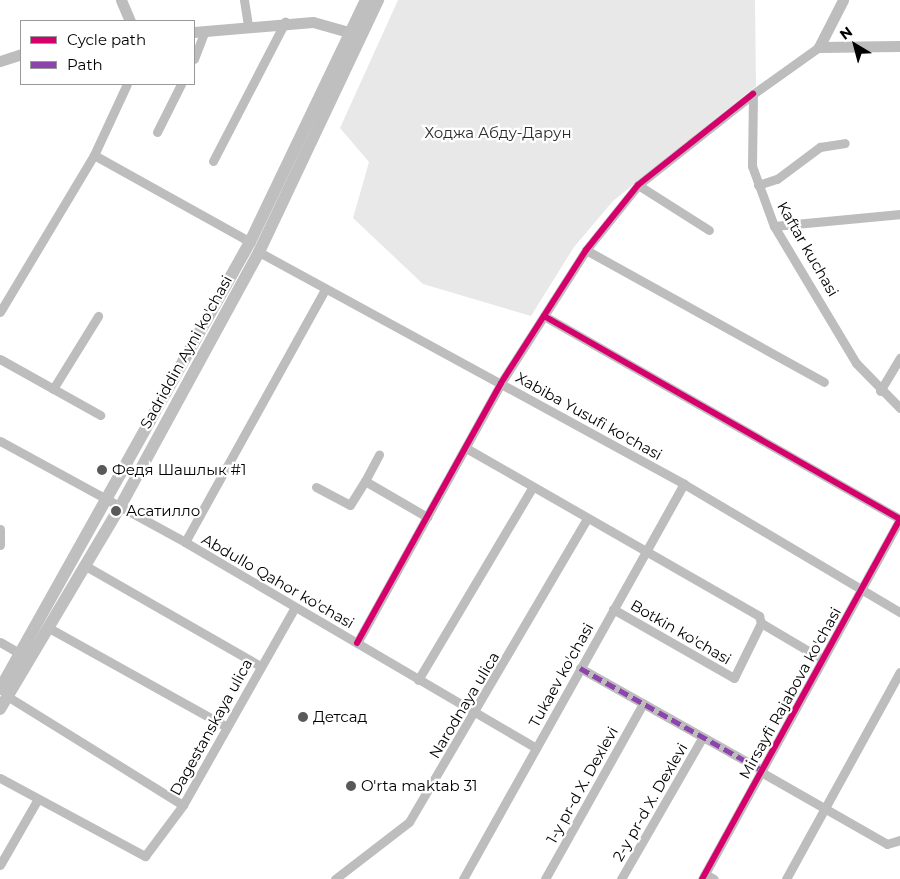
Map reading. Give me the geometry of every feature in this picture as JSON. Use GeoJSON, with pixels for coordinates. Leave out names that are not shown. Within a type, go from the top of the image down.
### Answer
{"type":"FeatureCollection","features":[{"type":"Feature","properties":{"kind":"main road","name":"Sadriddin Ayni ko'chasi"},"geometry":{"type":"LineString","coordinates":[[357,34],[366,0]]}},
{"type":"Feature","properties":{"kind":"main road","name":"Sadriddin Ayni ko'chasi"},"geometry":{"type":"LineString","coordinates":[[4,693],[50,628],[84,565],[114,504],[255,247],[357,34],[378,0]]}},
{"type":"Feature","properties":{"kind":"main road","name":"Sadriddin Ayni ko'chasi"},"geometry":{"type":"LineString","coordinates":[[0,709],[4,693],[21,654],[114,504]]}},
{"type":"Feature","properties":{"kind":"street"},"geometry":{"type":"LineString","coordinates":[[121,0],[130,20]]}},
{"type":"Feature","properties":{"kind":"street"},"geometry":{"type":"LineString","coordinates":[[244,0],[248,26]]}},
{"type":"Feature","properties":{"kind":"street"},"geometry":{"type":"LineString","coordinates":[[357,643],[501,383],[586,250],[638,185],[753,94],[819,46],[842,0]]}},
{"type":"Feature","properties":{"kind":"street"},"geometry":{"type":"LineString","coordinates":[[212,161],[285,22]]}},
{"type":"Feature","properties":{"kind":"street"},"geometry":{"type":"LineString","coordinates":[[195,53],[199,31],[285,22],[313,22],[357,34]]}},
{"type":"Feature","properties":{"kind":"street"},"geometry":{"type":"LineString","coordinates":[[819,46],[900,46]]}},
{"type":"Feature","properties":{"kind":"street"},"geometry":{"type":"LineString","coordinates":[[0,61],[20,54]]}},
{"type":"Feature","properties":{"kind":"street"},"geometry":{"type":"LineString","coordinates":[[0,312],[94,155],[128,85]]}},
{"type":"Feature","properties":{"kind":"street"},"geometry":{"type":"LineString","coordinates":[[156,132],[180,85]]}},
{"type":"Feature","properties":{"kind":"street","name":"Kaftar kuchasi"},"geometry":{"type":"LineString","coordinates":[[753,94],[750,147],[758,185],[774,226],[856,363],[880,391],[900,408]]}},
{"type":"Feature","properties":{"kind":"street"},"geometry":{"type":"LineString","coordinates":[[758,185],[777,180],[820,147],[845,143]]}},
{"type":"Feature","properties":{"kind":"street","name":"Xabiba Yusufi ko'chasi"},"geometry":{"type":"LineString","coordinates":[[94,155],[326,289],[684,484],[900,612]]}},
{"type":"Feature","properties":{"kind":"street"},"geometry":{"type":"LineString","coordinates":[[638,185],[708,230]]}},
{"type":"Feature","properties":{"kind":"street"},"geometry":{"type":"LineString","coordinates":[[774,226],[900,214]]}},
{"type":"Feature","properties":{"kind":"street"},"geometry":{"type":"LineString","coordinates":[[586,250],[824,382]]}},
{"type":"Feature","properties":{"kind":"street"},"geometry":{"type":"LineString","coordinates":[[185,542],[326,289]]}},
{"type":"Feature","properties":{"kind":"street"},"geometry":{"type":"LineString","coordinates":[[53,390],[98,316]]}},
{"type":"Feature","properties":{"kind":"street"},"geometry":{"type":"LineString","coordinates":[[544,316],[900,519]]}},
{"type":"Feature","properties":{"kind":"street"},"geometry":{"type":"LineString","coordinates":[[880,391],[900,358]]}},
{"type":"Feature","properties":{"kind":"street"},"geometry":{"type":"LineString","coordinates":[[0,359],[100,415]]}},
{"type":"Feature","properties":{"kind":"street","name":"Abdullo Qahor ko'chasi"},"geometry":{"type":"LineString","coordinates":[[0,442],[185,542],[536,748]]}},
{"type":"Feature","properties":{"kind":"street"},"geometry":{"type":"LineString","coordinates":[[466,448],[586,520],[759,616],[761,623],[822,659]]}},
{"type":"Feature","properties":{"kind":"street"},"geometry":{"type":"LineString","coordinates":[[316,487],[350,505],[379,455]]}},
{"type":"Feature","properties":{"kind":"street"},"geometry":{"type":"LineString","coordinates":[[365,480],[427,517]]}},
{"type":"Feature","properties":{"kind":"street","name":"Tukaev ko'chasi"},"geometry":{"type":"LineString","coordinates":[[463,879],[684,484]]}},
{"type":"Feature","properties":{"kind":"street"},"geometry":{"type":"LineString","coordinates":[[418,680],[532,488]]}},
{"type":"Feature","properties":{"kind":"street","name":"Mirsayfi Rajabova ko'chasi"},"geometry":{"type":"LineString","coordinates":[[704,876],[900,519]]}},
{"type":"Feature","properties":{"kind":"street","name":"Narodnaya ulica"},"geometry":{"type":"LineString","coordinates":[[335,879],[346,876],[409,822],[476,714],[586,520]]}},
{"type":"Feature","properties":{"kind":"street"},"geometry":{"type":"LineString","coordinates":[[0,529],[0,545]]}},
{"type":"Feature","properties":{"kind":"street"},"geometry":{"type":"LineString","coordinates":[[84,565],[260,666]]}},
{"type":"Feature","properties":{"kind":"street","name":"Dagestanskaya ulica"},"geometry":{"type":"LineString","coordinates":[[38,799],[145,856],[183,805],[225,726],[295,607]]}},
{"type":"Feature","properties":{"kind":"street","name":"Botkin ko'chasi"},"geometry":{"type":"LineString","coordinates":[[613,609],[734,678],[761,623]]}},
{"type":"Feature","properties":{"kind":"street"},"geometry":{"type":"LineString","coordinates":[[50,628],[225,726]]}},
{"type":"Feature","properties":{"kind":"street"},"geometry":{"type":"LineString","coordinates":[[0,642],[21,654]]}},
{"type":"Feature","properties":{"kind":"street"},"geometry":{"type":"LineString","coordinates":[[580,668],[887,844],[900,840]]}},
{"type":"Feature","properties":{"kind":"street"},"geometry":{"type":"LineString","coordinates":[[786,879],[900,672]]}},
{"type":"Feature","properties":{"kind":"street"},"geometry":{"type":"LineString","coordinates":[[4,693],[183,805]]}},
{"type":"Feature","properties":{"kind":"street","name":"1-y pr-d X. Dexlevi"},"geometry":{"type":"LineString","coordinates":[[545,879],[643,704]]}},
{"type":"Feature","properties":{"kind":"street","name":"2-y pr-d X. Dexlevi"},"geometry":{"type":"LineString","coordinates":[[621,879],[702,738]]}},
{"type":"Feature","properties":{"kind":"street"},"geometry":{"type":"LineString","coordinates":[[0,778],[38,799],[0,865]]}},
{"type":"Feature","properties":{"kind":"street"},"geometry":{"type":"LineString","coordinates":[[704,876],[714,879]]}},
{"type":"Feature","properties":{"kind":"green space","name":"Ходжа Абду-Дарун"},"geometry":{"type":"Polygon","coordinates":[[[398,0],[755,0],[756,86],[613,201],[574,247],[531,316],[423,284],[353,218],[369,162],[340,128],[398,0]]]}},
{"type":"Feature","properties":{"kind":"marked path"},"geometry":{"type":"LineString","coordinates":[[580,668],[762,770]]}},
{"type":"Feature","properties":{"kind":"cycle path"},"geometry":{"type":"LineString","coordinates":[[357,643],[501,383],[586,250],[638,185],[753,94]]}},
{"type":"Feature","properties":{"kind":"cycle path"},"geometry":{"type":"LineString","coordinates":[[544,316],[900,519],[702,879]]}},
{"type":"Feature","properties":{"kind":"place","name":"Федя Шашлык #1"},"geometry":{"type":"Point","coordinates":[102,470]}},
{"type":"Feature","properties":{"kind":"place","name":"Асатилло"},"geometry":{"type":"Point","coordinates":[116,511]}},
{"type":"Feature","properties":{"kind":"place","name":"Детсад"},"geometry":{"type":"Point","coordinates":[303,717]}},
{"type":"Feature","properties":{"kind":"place","name":"O'rta maktab 31"},"geometry":{"type":"Point","coordinates":[351,786]}}]}
